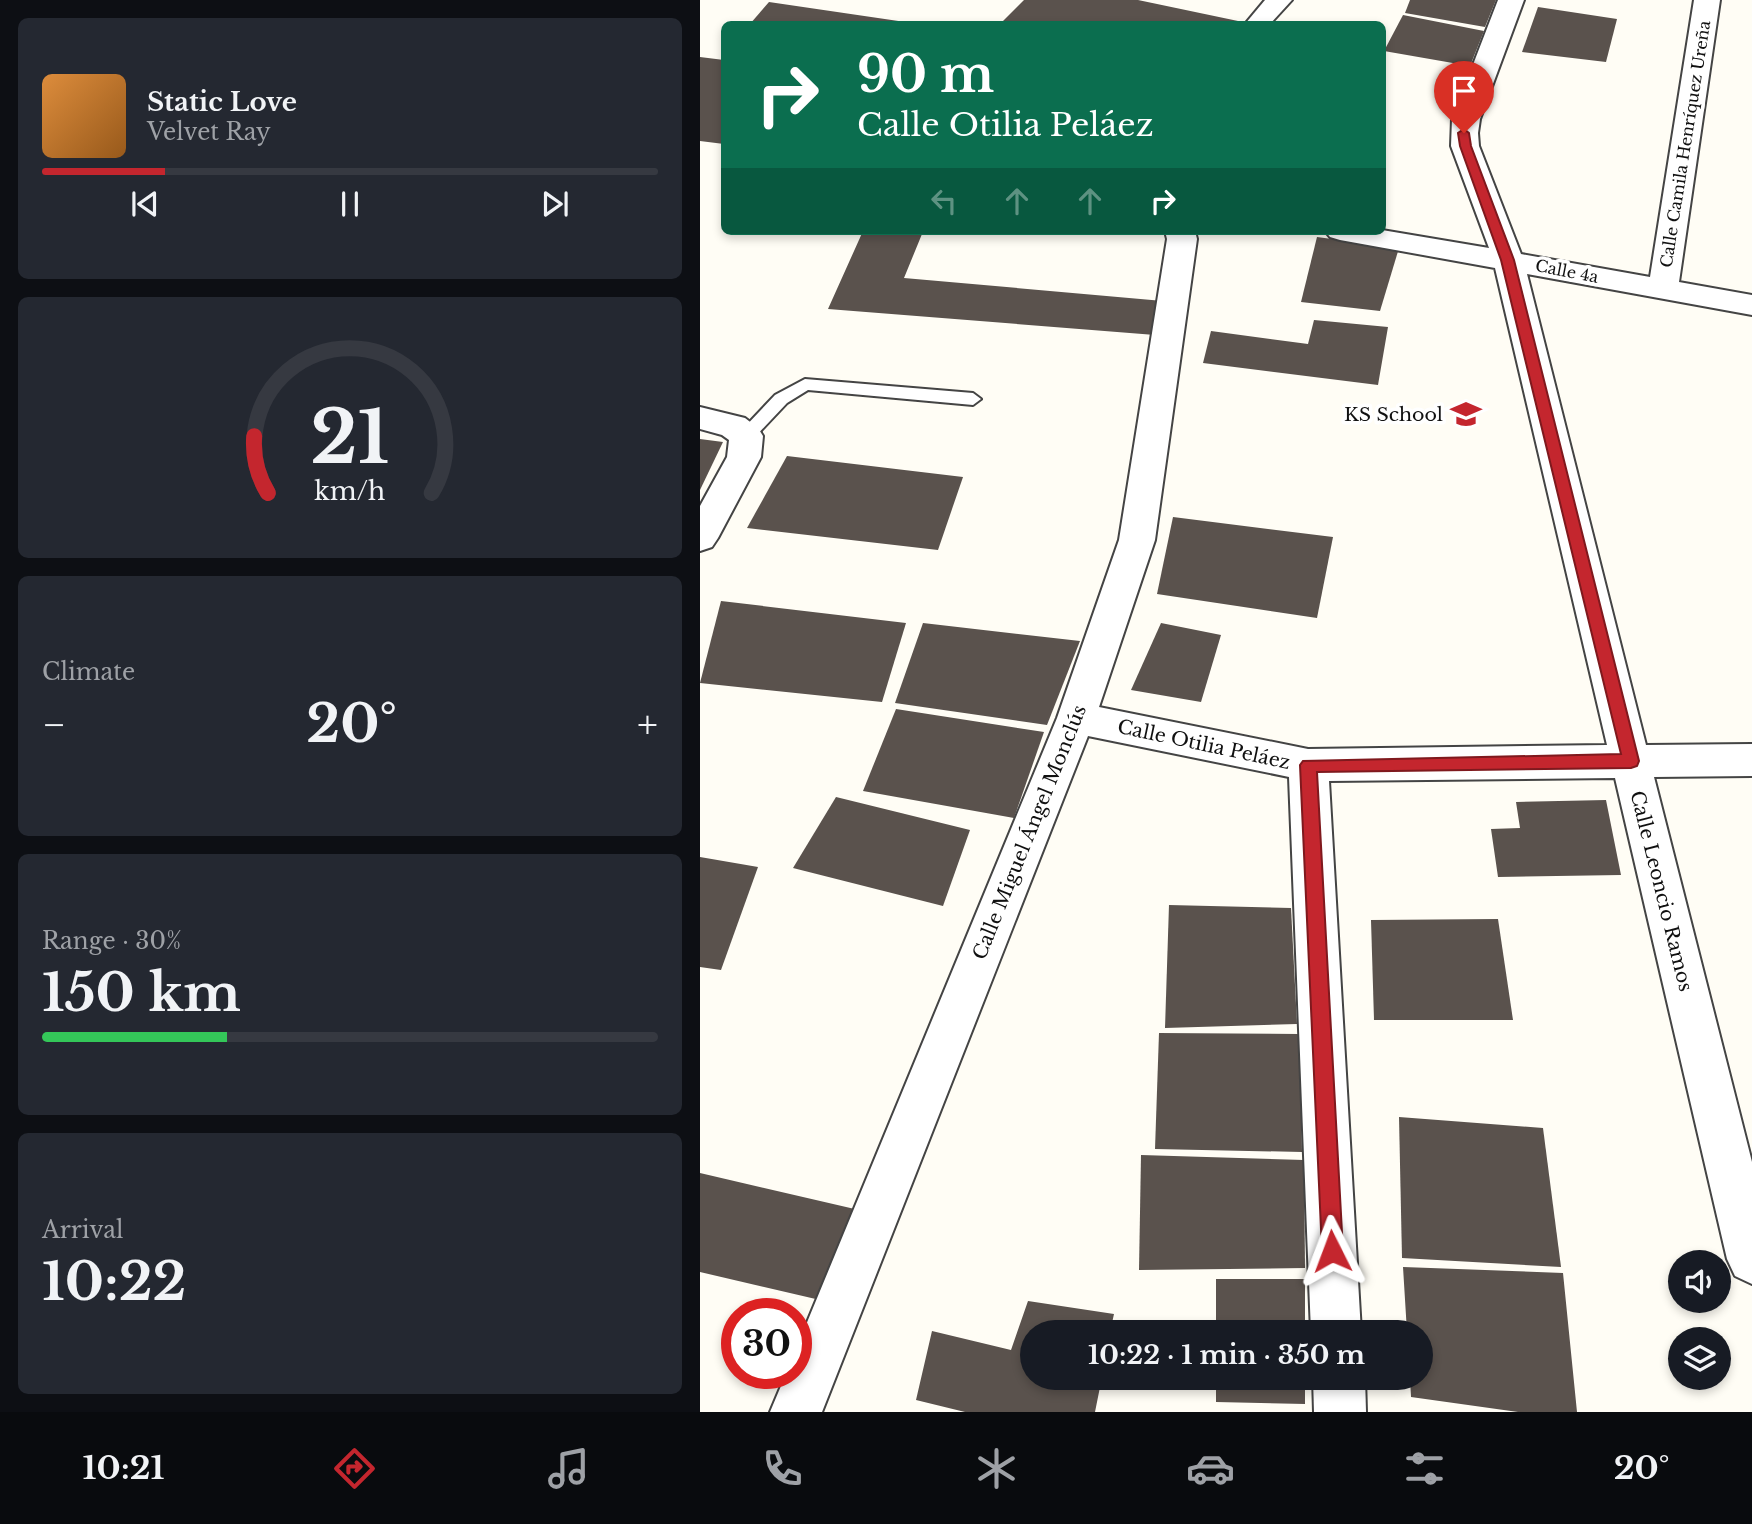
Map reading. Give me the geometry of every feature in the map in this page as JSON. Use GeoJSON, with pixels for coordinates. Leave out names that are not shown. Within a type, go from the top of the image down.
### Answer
{"type":"FeatureCollection","features":[{"type":"Feature","properties":{"kind":"street"},"geometry":{"type":"LineString","coordinates":[[1260,21],[1279,0]]}},
{"type":"Feature","properties":{"kind":"street","name":"Calle Leoncio Ramos"},"geometry":{"type":"LineString","coordinates":[[1511,0],[1464,133],[1465,146],[1508,260],[1752,1259]]}},
{"type":"Feature","properties":{"kind":"street","name":"Calle Camila Henríquez Ureña"},"geometry":{"type":"LineString","coordinates":[[1663,289],[1707,0]]}},
{"type":"Feature","properties":{"kind":"street","name":"Calle Miguel Ángel Monclús"},"geometry":{"type":"LineString","coordinates":[[796,1412],[1076,718],[1137,540],[1181,235]]}},
{"type":"Feature","properties":{"kind":"street","name":"Calle 4a"},"geometry":{"type":"LineString","coordinates":[[1363,235],[1752,305]]}},
{"type":"Feature","properties":{"kind":"street"},"geometry":{"type":"LineString","coordinates":[[700,418],[733,426],[746,436],[744,457],[700,538]]}},
{"type":"Feature","properties":{"kind":"street","name":"Calle Otilia Peláez"},"geometry":{"type":"LineString","coordinates":[[1076,718],[1308,765],[1752,760]]}},
{"type":"Feature","properties":{"kind":"street"},"geometry":{"type":"LineString","coordinates":[[1308,765],[1335,1320]]}},
{"type":"Feature","properties":{"kind":"street"},"geometry":{"type":"LineString","coordinates":[[1339,1390],[1340,1412]]}},
{"type":"Feature","properties":{"kind":"lane"},"geometry":{"type":"LineString","coordinates":[[746,436],[781,399],[805,384],[973,399]]}},
{"type":"Feature","properties":{"kind":"building"},"geometry":{"type":"Polygon","coordinates":[[[1024,0],[1138,0],[1238,21],[1003,21],[1024,0]]]}},
{"type":"Feature","properties":{"kind":"building"},"geometry":{"type":"Polygon","coordinates":[[[1410,0],[1496,0],[1485,27],[1405,13],[1410,0]]]}},
{"type":"Feature","properties":{"kind":"building"},"geometry":{"type":"Polygon","coordinates":[[[769,2],[898,21],[753,21],[769,2]]]}},
{"type":"Feature","properties":{"kind":"building"},"geometry":{"type":"Polygon","coordinates":[[[1538,7],[1617,19],[1606,62],[1522,52],[1538,7]]]}},
{"type":"Feature","properties":{"kind":"building"},"geometry":{"type":"Polygon","coordinates":[[[1403,15],[1484,31],[1470,66],[1386,51],[1403,15]]]}},
{"type":"Feature","properties":{"kind":"building"},"geometry":{"type":"Polygon","coordinates":[[[700,57],[721,60],[721,144],[700,141],[700,57]]]}},
{"type":"Feature","properties":{"kind":"building"},"geometry":{"type":"Polygon","coordinates":[[[861,235],[922,235],[904,278],[1163,301],[1155,335],[828,309],[861,235]]]}},
{"type":"Feature","properties":{"kind":"building"},"geometry":{"type":"Polygon","coordinates":[[[1317,237],[1399,248],[1380,311],[1301,302],[1317,237]]]}},
{"type":"Feature","properties":{"kind":"building"},"geometry":{"type":"Polygon","coordinates":[[[1314,320],[1388,327],[1378,385],[1203,363],[1211,331],[1308,344],[1314,320]]]}},
{"type":"Feature","properties":{"kind":"building"},"geometry":{"type":"Polygon","coordinates":[[[700,439],[723,442],[700,490],[700,439]]]}},
{"type":"Feature","properties":{"kind":"building"},"geometry":{"type":"Polygon","coordinates":[[[787,456],[963,477],[938,550],[747,528],[787,456]]]}},
{"type":"Feature","properties":{"kind":"building"},"geometry":{"type":"Polygon","coordinates":[[[1173,517],[1333,537],[1317,618],[1157,594],[1173,517]]]}},
{"type":"Feature","properties":{"kind":"building"},"geometry":{"type":"Polygon","coordinates":[[[721,601],[906,623],[882,702],[700,683],[721,601]]]}},
{"type":"Feature","properties":{"kind":"building"},"geometry":{"type":"Polygon","coordinates":[[[923,623],[1080,641],[1047,725],[895,703],[923,623]]]}},
{"type":"Feature","properties":{"kind":"building"},"geometry":{"type":"Polygon","coordinates":[[[1161,623],[1221,635],[1201,702],[1131,690],[1161,623]]]}},
{"type":"Feature","properties":{"kind":"building"},"geometry":{"type":"Polygon","coordinates":[[[896,709],[1044,732],[1014,818],[863,791],[896,709]]]}},
{"type":"Feature","properties":{"kind":"building"},"geometry":{"type":"Polygon","coordinates":[[[836,797],[970,830],[943,906],[793,868],[836,797]]]}},
{"type":"Feature","properties":{"kind":"building"},"geometry":{"type":"Polygon","coordinates":[[[1606,800],[1621,875],[1498,877],[1491,829],[1520,828],[1516,802],[1606,800]]]}},
{"type":"Feature","properties":{"kind":"building"},"geometry":{"type":"Polygon","coordinates":[[[700,857],[758,867],[721,970],[700,967],[700,857]]]}},
{"type":"Feature","properties":{"kind":"building"},"geometry":{"type":"Polygon","coordinates":[[[1169,905],[1291,908],[1297,1024],[1165,1028],[1169,905]]]}},
{"type":"Feature","properties":{"kind":"building"},"geometry":{"type":"Polygon","coordinates":[[[1498,919],[1513,1020],[1374,1020],[1371,920],[1498,919]]]}},
{"type":"Feature","properties":{"kind":"building"},"geometry":{"type":"Polygon","coordinates":[[[1159,1033],[1299,1034],[1302,1152],[1155,1149],[1159,1033]]]}},
{"type":"Feature","properties":{"kind":"building"},"geometry":{"type":"Polygon","coordinates":[[[1399,1117],[1543,1128],[1561,1267],[1402,1258],[1399,1117]]]}},
{"type":"Feature","properties":{"kind":"building"},"geometry":{"type":"Polygon","coordinates":[[[1141,1155],[1304,1160],[1305,1268],[1139,1270],[1141,1155]]]}},
{"type":"Feature","properties":{"kind":"building"},"geometry":{"type":"Polygon","coordinates":[[[700,1173],[859,1210],[820,1300],[700,1272],[700,1173]]]}},
{"type":"Feature","properties":{"kind":"building"},"geometry":{"type":"Polygon","coordinates":[[[1403,1267],[1563,1273],[1577,1412],[1518,1412],[1411,1397],[1411,1390],[1433,1390],[1433,1320],[1406,1320],[1403,1267]]]}},
{"type":"Feature","properties":{"kind":"building"},"geometry":{"type":"Polygon","coordinates":[[[1216,1279],[1305,1279],[1305,1320],[1216,1320],[1216,1279]]]}},
{"type":"Feature","properties":{"kind":"building"},"geometry":{"type":"Polygon","coordinates":[[[1028,1301],[1114,1314],[1113,1320],[1021,1320],[1028,1301]]]}},
{"type":"Feature","properties":{"kind":"building"},"geometry":{"type":"Polygon","coordinates":[[[1020,1324],[1020,1390],[1099,1390],[1095,1412],[965,1412],[916,1400],[932,1331],[1011,1350],[1020,1324]]]}},
{"type":"Feature","properties":{"kind":"building"},"geometry":{"type":"Polygon","coordinates":[[[1216,1390],[1305,1390],[1305,1404],[1216,1402],[1216,1390]]]}},
{"type":"Feature","properties":{"kind":"place","name":"KS School"},"geometry":{"type":"Point","coordinates":[1466,414]}},
{"type":"Feature","properties":{"kind":"route"},"geometry":{"type":"LineString","coordinates":[[1332,1251],[1308,765],[1631,761],[1508,260],[1465,146],[1464,133]]}}]}
